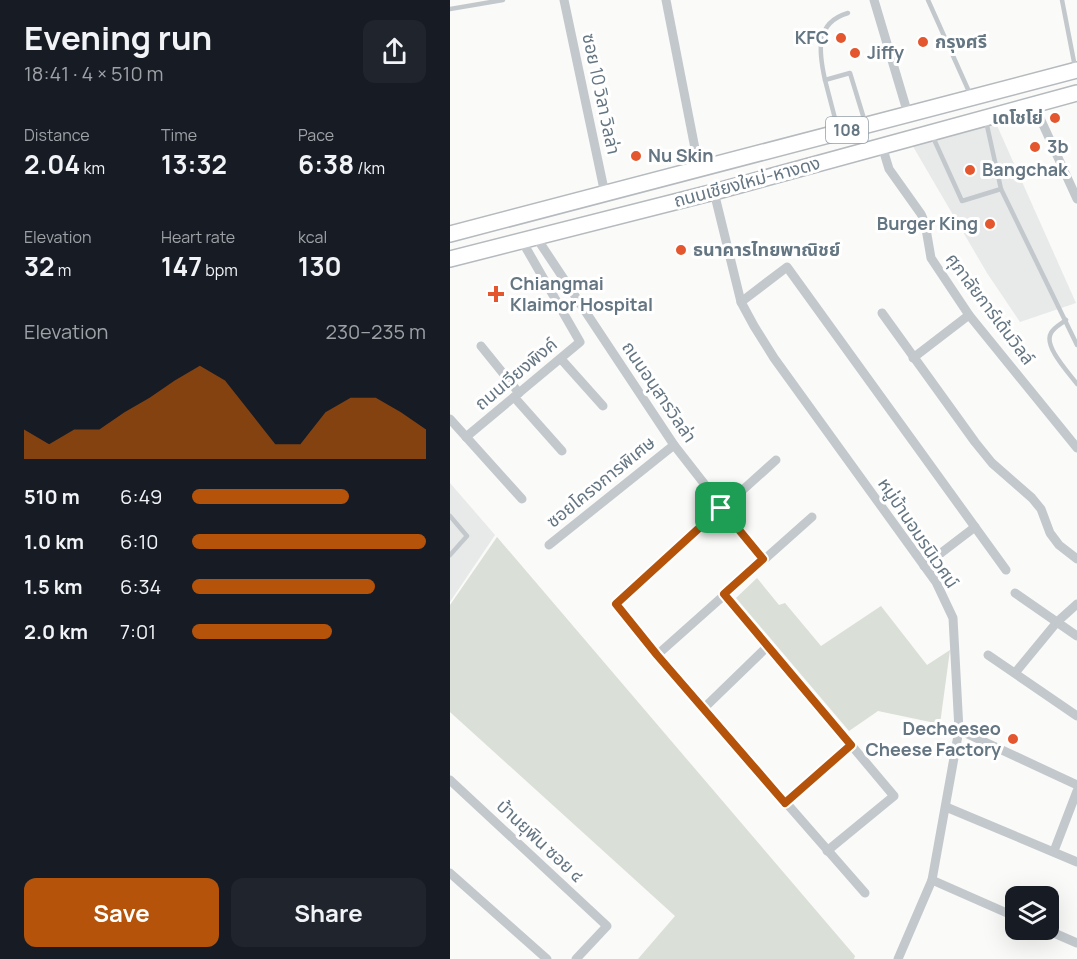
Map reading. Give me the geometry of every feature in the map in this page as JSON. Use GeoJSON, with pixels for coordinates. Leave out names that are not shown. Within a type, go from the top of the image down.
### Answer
{"type":"FeatureCollection","features":[{"type":"Feature","properties":{"kind":"main road","name":"ถนนเชียงใหม่-หางดง"},"geometry":{"type":"LineString","coordinates":[[450,234],[1076,70]]}},
{"type":"Feature","properties":{"kind":"main road","name":"ถนนเชียงใหม่-หางดง"},"geometry":{"type":"LineString","coordinates":[[450,259],[714,192],[1077,93]]}},
{"type":"Feature","properties":{"kind":"main road"},"geometry":{"type":"LineString","coordinates":[[611,193],[622,215]]}},
{"type":"Feature","properties":{"kind":"street","name":"ซอย 10 วิลา วิลล่า"},"geometry":{"type":"LineString","coordinates":[[564,0],[611,193]]}},
{"type":"Feature","properties":{"kind":"street"},"geometry":{"type":"LineString","coordinates":[[666,0],[699,169]]}},
{"type":"Feature","properties":{"kind":"street"},"geometry":{"type":"LineString","coordinates":[[874,0],[908,114]]}},
{"type":"Feature","properties":{"kind":"street"},"geometry":{"type":"LineString","coordinates":[[1034,105],[1077,199]]}},
{"type":"Feature","properties":{"kind":"street","name":"ศุภาลัยการ์เด้นวิลล์"},"geometry":{"type":"LineString","coordinates":[[882,146],[889,169],[925,223],[931,258],[969,315],[1077,448]]}},
{"type":"Feature","properties":{"kind":"street","name":"หมู่บ้านอมรนิเวศน์"},"geometry":{"type":"LineString","coordinates":[[714,192],[741,302],[774,358],[936,582],[953,618],[959,730],[932,880],[900,958]]}},
{"type":"Feature","properties":{"kind":"street","name":"ถนนเวียงพิงค์"},"geometry":{"type":"LineString","coordinates":[[466,437],[580,342],[529,239]]}},
{"type":"Feature","properties":{"kind":"street","name":"ถนนอนุสารวิลล่า"},"geometry":{"type":"LineString","coordinates":[[529,239],[674,445],[763,559]]}},
{"type":"Feature","properties":{"kind":"street"},"geometry":{"type":"LineString","coordinates":[[741,302],[787,267],[1006,570]]}},
{"type":"Feature","properties":{"kind":"street"},"geometry":{"type":"LineString","coordinates":[[882,313],[986,456],[1032,498],[1041,509],[1054,539],[1077,559]]}},
{"type":"Feature","properties":{"kind":"street"},"geometry":{"type":"LineString","coordinates":[[914,358],[969,315]]}},
{"type":"Feature","properties":{"kind":"street"},"geometry":{"type":"LineString","coordinates":[[481,346],[562,451]]}},
{"type":"Feature","properties":{"kind":"street"},"geometry":{"type":"LineString","coordinates":[[561,358],[603,406]]}},
{"type":"Feature","properties":{"kind":"street"},"geometry":{"type":"LineString","coordinates":[[450,419],[522,499]]}},
{"type":"Feature","properties":{"kind":"street","name":"ซอยโครงการพิเศษ"},"geometry":{"type":"LineString","coordinates":[[549,545],[674,445]]}},
{"type":"Feature","properties":{"kind":"street"},"geometry":{"type":"LineString","coordinates":[[776,460],[616,604],[703,709],[865,893]]}},
{"type":"Feature","properties":{"kind":"street"},"geometry":{"type":"LineString","coordinates":[[657,655],[812,518]]}},
{"type":"Feature","properties":{"kind":"street"},"geometry":{"type":"LineString","coordinates":[[924,566],[975,527]]}},
{"type":"Feature","properties":{"kind":"street"},"geometry":{"type":"LineString","coordinates":[[1015,593],[1077,636]]}},
{"type":"Feature","properties":{"kind":"street"},"geometry":{"type":"LineString","coordinates":[[724,594],[894,796],[827,850]]}},
{"type":"Feature","properties":{"kind":"street"},"geometry":{"type":"LineString","coordinates":[[1015,673],[1056,622],[1077,604]]}},
{"type":"Feature","properties":{"kind":"street"},"geometry":{"type":"LineString","coordinates":[[703,709],[768,646]]}},
{"type":"Feature","properties":{"kind":"street"},"geometry":{"type":"LineString","coordinates":[[988,655],[1077,716]]}},
{"type":"Feature","properties":{"kind":"street"},"geometry":{"type":"LineString","coordinates":[[959,730],[1077,784]]}},
{"type":"Feature","properties":{"kind":"street"},"geometry":{"type":"LineString","coordinates":[[785,803],[851,745]]}},
{"type":"Feature","properties":{"kind":"street","name":"บ้านยุพิน ซอย ๔"},"geometry":{"type":"LineString","coordinates":[[450,780],[607,926],[576,959]]}},
{"type":"Feature","properties":{"kind":"street"},"geometry":{"type":"LineString","coordinates":[[1054,851],[1077,791]]}},
{"type":"Feature","properties":{"kind":"street"},"geometry":{"type":"LineString","coordinates":[[946,807],[1077,862]]}},
{"type":"Feature","properties":{"kind":"street"},"geometry":{"type":"LineString","coordinates":[[450,873],[546,959]]}},
{"type":"Feature","properties":{"kind":"street"},"geometry":{"type":"LineString","coordinates":[[932,880],[1005,911]]}},
{"type":"Feature","properties":{"kind":"street"},"geometry":{"type":"LineString","coordinates":[[1059,935],[1077,943]]}},
{"type":"Feature","properties":{"kind":"lane"},"geometry":{"type":"LineString","coordinates":[[450,9],[503,0]]}},
{"type":"Feature","properties":{"kind":"lane"},"geometry":{"type":"LineString","coordinates":[[928,0],[972,97]]}},
{"type":"Feature","properties":{"kind":"lane"},"geometry":{"type":"LineString","coordinates":[[1062,0],[1076,70]]}},
{"type":"Feature","properties":{"kind":"lane"},"geometry":{"type":"LineString","coordinates":[[839,133],[819,53],[823,35],[835,16],[848,13]]}},
{"type":"Feature","properties":{"kind":"lane"},"geometry":{"type":"LineString","coordinates":[[825,80],[850,73],[866,125]]}},
{"type":"Feature","properties":{"kind":"lane"},"geometry":{"type":"LineString","coordinates":[[985,118],[1002,189],[1077,345]]}},
{"type":"Feature","properties":{"kind":"lane"},"geometry":{"type":"LineString","coordinates":[[931,133],[962,201],[1002,189]]}},
{"type":"Feature","properties":{"kind":"lane"},"geometry":{"type":"LineString","coordinates":[[1066,320],[1051,332],[1048,342],[1077,384]]}},
{"type":"Feature","properties":{"kind":"lane"},"geometry":{"type":"LineString","coordinates":[[450,516],[467,536],[450,555]]}},
{"type":"Feature","properties":{"kind":"shaded area"},"geometry":{"type":"Polygon","coordinates":[[[995,121],[1076,303],[1020,322],[987,273],[911,143],[995,121]]]}},
{"type":"Feature","properties":{"kind":"shaded area"},"geometry":{"type":"Polygon","coordinates":[[[450,483],[495,535],[450,602],[450,483]]]}},
{"type":"Feature","properties":{"kind":"shaded area"},"geometry":{"type":"Polygon","coordinates":[[[497,537],[855,956],[854,959],[638,959],[675,916],[450,712],[450,605],[497,537]]]}},
{"type":"Feature","properties":{"kind":"shaded area"},"geometry":{"type":"Polygon","coordinates":[[[757,578],[779,605],[785,603],[821,646],[881,606],[927,665],[950,650],[940,724],[878,711],[849,731],[736,598],[757,578]]]}},
{"type":"Feature","properties":{"kind":"place","name":"KFC"},"geometry":{"type":"Point","coordinates":[841,38]}},
{"type":"Feature","properties":{"kind":"place","name":"กรุงศรี"},"geometry":{"type":"Point","coordinates":[923,42]}},
{"type":"Feature","properties":{"kind":"place","name":"Jiffy"},"geometry":{"type":"Point","coordinates":[855,53]}},
{"type":"Feature","properties":{"kind":"place","name":"เดโชโย่"},"geometry":{"type":"Point","coordinates":[1055,118]}},
{"type":"Feature","properties":{"kind":"place","name":"3b"},"geometry":{"type":"Point","coordinates":[1035,147]}},
{"type":"Feature","properties":{"kind":"place","name":"Nu Skin"},"geometry":{"type":"Point","coordinates":[636,156]}},
{"type":"Feature","properties":{"kind":"place","name":"Bangchak"},"geometry":{"type":"Point","coordinates":[970,170]}},
{"type":"Feature","properties":{"kind":"place","name":"Burger King"},"geometry":{"type":"Point","coordinates":[990,224]}},
{"type":"Feature","properties":{"kind":"place","name":"ธนาคารไทยพาณิชย์"},"geometry":{"type":"Point","coordinates":[681,250]}},
{"type":"Feature","properties":{"kind":"place","name":"Chiangmai Klaimor Hospital"},"geometry":{"type":"Point","coordinates":[496,294]}},
{"type":"Feature","properties":{"kind":"place","name":"Decheeseo Cheese Factory"},"geometry":{"type":"Point","coordinates":[1013,739]}},
{"type":"Feature","properties":{"kind":"route"},"geometry":{"type":"LineString","coordinates":[[721,508],[763,559],[724,594],[851,745],[785,803],[616,604],[721,508]]}}]}
